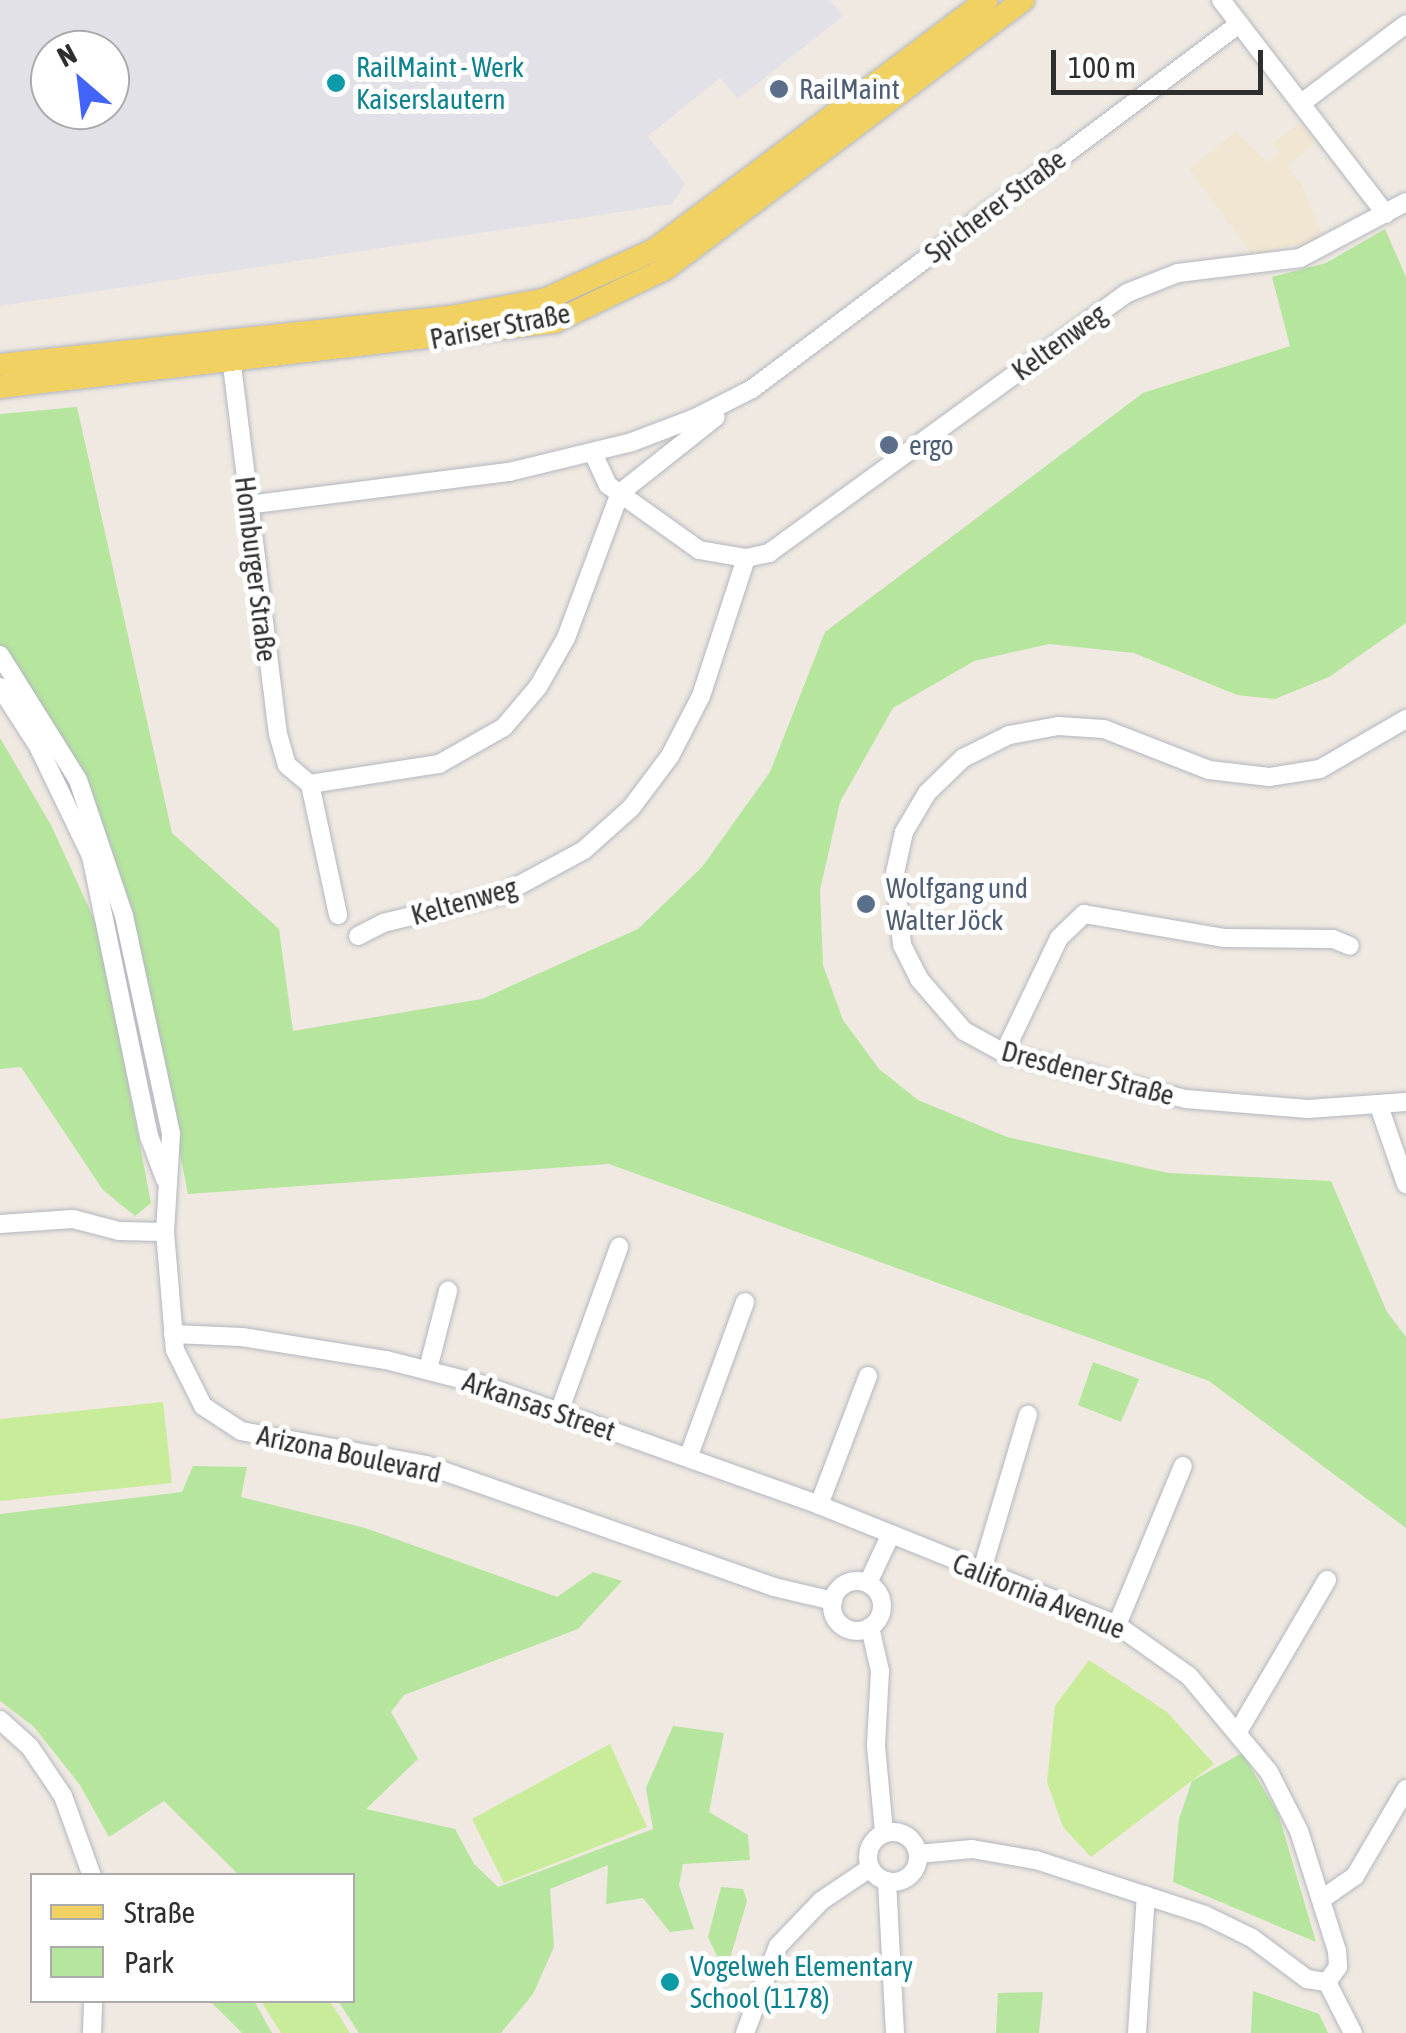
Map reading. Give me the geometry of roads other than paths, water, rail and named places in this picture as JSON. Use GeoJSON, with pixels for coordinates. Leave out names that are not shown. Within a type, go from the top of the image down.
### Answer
{"type":"FeatureCollection","features":[{"type":"Feature","properties":{"kind":"main road","name":"Pariser Straße"},"geometry":{"type":"LineString","coordinates":[[0,387],[546,299],[654,250],[987,0]]}},
{"type":"Feature","properties":{"kind":"main road","name":"Pariser Straße"},"geometry":{"type":"LineString","coordinates":[[0,365],[496,333],[554,322],[614,298],[665,270],[1023,0]]}},
{"type":"Feature","properties":{"kind":"street"},"geometry":{"type":"LineString","coordinates":[[1221,0],[1386,214]]}},
{"type":"Feature","properties":{"kind":"street","name":"Spicherer Straße"},"geometry":{"type":"LineString","coordinates":[[620,493],[752,389],[1239,24]]}},
{"type":"Feature","properties":{"kind":"street"},"geometry":{"type":"LineString","coordinates":[[1303,102],[1406,24]]}},
{"type":"Feature","properties":{"kind":"street","name":"Keltenweg"},"geometry":{"type":"LineString","coordinates":[[358,936],[384,922],[503,894],[584,850],[631,808],[670,756],[701,696],[746,558],[769,553],[804,532],[1127,293],[1178,272],[1300,258],[1406,202]]}},
{"type":"Feature","properties":{"kind":"street","name":"Homburger Straße"},"geometry":{"type":"LineString","coordinates":[[230,351],[281,752],[292,772],[310,784],[338,915]]}},
{"type":"Feature","properties":{"kind":"street","name":"Spicherer Straße"},"geometry":{"type":"LineString","coordinates":[[247,505],[509,472],[592,453],[664,432],[752,389]]}},
{"type":"Feature","properties":{"kind":"street"},"geometry":{"type":"LineString","coordinates":[[592,453],[608,485],[699,550],[746,558]]}},
{"type":"Feature","properties":{"kind":"street"},"geometry":{"type":"LineString","coordinates":[[310,784],[439,764],[504,727],[538,687],[566,638],[620,493]]}},
{"type":"Feature","properties":{"kind":"street","name":"Arizona Boulevard"},"geometry":{"type":"LineString","coordinates":[[0,655],[52,728],[84,794],[124,916],[168,1115],[165,1232],[173,1334],[195,1396],[241,1431],[426,1465],[774,1587],[833,1601]]}},
{"type":"Feature","properties":{"kind":"street","name":"Arizona Boulevard"},"geometry":{"type":"LineString","coordinates":[[0,687],[62,793],[104,900],[149,1136],[167,1184]]}},
{"type":"Feature","properties":{"kind":"street","name":"Dresdener Straße"},"geometry":{"type":"LineString","coordinates":[[1406,718],[1349,755],[1299,774],[1242,777],[1104,729],[1058,726],[988,744],[944,774],[901,842],[897,922],[908,961],[932,999],[964,1031],[1004,1053],[1186,1100],[1308,1109],[1406,1102]]}},
{"type":"Feature","properties":{"kind":"street"},"geometry":{"type":"LineString","coordinates":[[62,793],[84,794]]}},
{"type":"Feature","properties":{"kind":"street"},"geometry":{"type":"LineString","coordinates":[[1004,1053],[1059,938],[1084,914],[1225,938],[1333,939],[1350,946]]}},
{"type":"Feature","properties":{"kind":"street"},"geometry":{"type":"LineString","coordinates":[[1379,1106],[1406,1184]]}},
{"type":"Feature","properties":{"kind":"street"},"geometry":{"type":"LineString","coordinates":[[0,1224],[72,1219],[118,1232],[165,1232]]}},
{"type":"Feature","properties":{"kind":"street"},"geometry":{"type":"LineString","coordinates":[[559,1412],[619,1247]]}},
{"type":"Feature","properties":{"kind":"street"},"geometry":{"type":"LineString","coordinates":[[428,1369],[448,1291]]}},
{"type":"Feature","properties":{"kind":"street"},"geometry":{"type":"LineString","coordinates":[[688,1458],[745,1302]]}},
{"type":"Feature","properties":{"kind":"street","name":"Arkansas Street"},"geometry":{"type":"LineString","coordinates":[[173,1334],[263,1340],[428,1369],[819,1505],[890,1536]]}},
{"type":"Feature","properties":{"kind":"street"},"geometry":{"type":"LineString","coordinates":[[819,1505],[868,1376]]}},
{"type":"Feature","properties":{"kind":"street"},"geometry":{"type":"LineString","coordinates":[[982,1570],[1028,1415]]}},
{"type":"Feature","properties":{"kind":"street"},"geometry":{"type":"LineString","coordinates":[[1117,1625],[1183,1466]]}},
{"type":"Feature","properties":{"kind":"street"},"geometry":{"type":"LineString","coordinates":[[868,1584],[890,1536]]}},
{"type":"Feature","properties":{"kind":"street","name":"California Avenue"},"geometry":{"type":"LineString","coordinates":[[890,1536],[1117,1625],[1189,1676],[1238,1730],[1284,1799],[1322,1900],[1338,1959],[1327,1982]]}},
{"type":"Feature","properties":{"kind":"street"},"geometry":{"type":"LineString","coordinates":[[1238,1730],[1327,1580]]}},
{"type":"Feature","properties":{"kind":"street"},"geometry":{"type":"LineString","coordinates":[[870,1627],[846,1628],[835,1617],[833,1601],[849,1582],[868,1584],[882,1604],[870,1627],[880,1671],[876,1746],[884,1833]]}},
{"type":"Feature","properties":{"kind":"street"},"geometry":{"type":"LineString","coordinates":[[0,1720],[30,1747],[63,1796],[91,1873]]}},
{"type":"Feature","properties":{"kind":"street"},"geometry":{"type":"LineString","coordinates":[[1322,1900],[1355,1876],[1406,1790]]}},
{"type":"Feature","properties":{"kind":"street"},"geometry":{"type":"LineString","coordinates":[[884,1833],[906,1835],[918,1854]]}},
{"type":"Feature","properties":{"kind":"street"},"geometry":{"type":"LineString","coordinates":[[884,1833],[869,1848],[870,1868],[887,1882],[895,2033]]}},
{"type":"Feature","properties":{"kind":"street"},"geometry":{"type":"LineString","coordinates":[[918,1854],[1004,1852],[1146,1895],[1228,1926],[1307,1979],[1327,1982],[1353,2033]]}},
{"type":"Feature","properties":{"kind":"street"},"geometry":{"type":"LineString","coordinates":[[887,1882],[910,1876],[918,1854]]}},
{"type":"Feature","properties":{"kind":"street"},"geometry":{"type":"LineString","coordinates":[[745,2033],[778,1946],[821,1901],[870,1868]]}},
{"type":"Feature","properties":{"kind":"street"},"geometry":{"type":"LineString","coordinates":[[1136,2033],[1146,1895]]}},
{"type":"Feature","properties":{"kind":"street"},"geometry":{"type":"LineString","coordinates":[[92,2033],[93,2003]]}},
{"type":"Feature","properties":{"kind":"place","name":"RailMaint - Werk Kaiserslautern"},"geometry":{"type":"Point","coordinates":[336,83]}},
{"type":"Feature","properties":{"kind":"place","name":"RailMaint"},"geometry":{"type":"Point","coordinates":[779,89]}},
{"type":"Feature","properties":{"kind":"place","name":"ergo"},"geometry":{"type":"Point","coordinates":[889,445]}},
{"type":"Feature","properties":{"kind":"place","name":"Wolfgang und Walter Jöck"},"geometry":{"type":"Point","coordinates":[866,904]}},
{"type":"Feature","properties":{"kind":"place","name":"Vogelweh Elementary School (1178)"},"geometry":{"type":"Point","coordinates":[670,1982]}}]}
